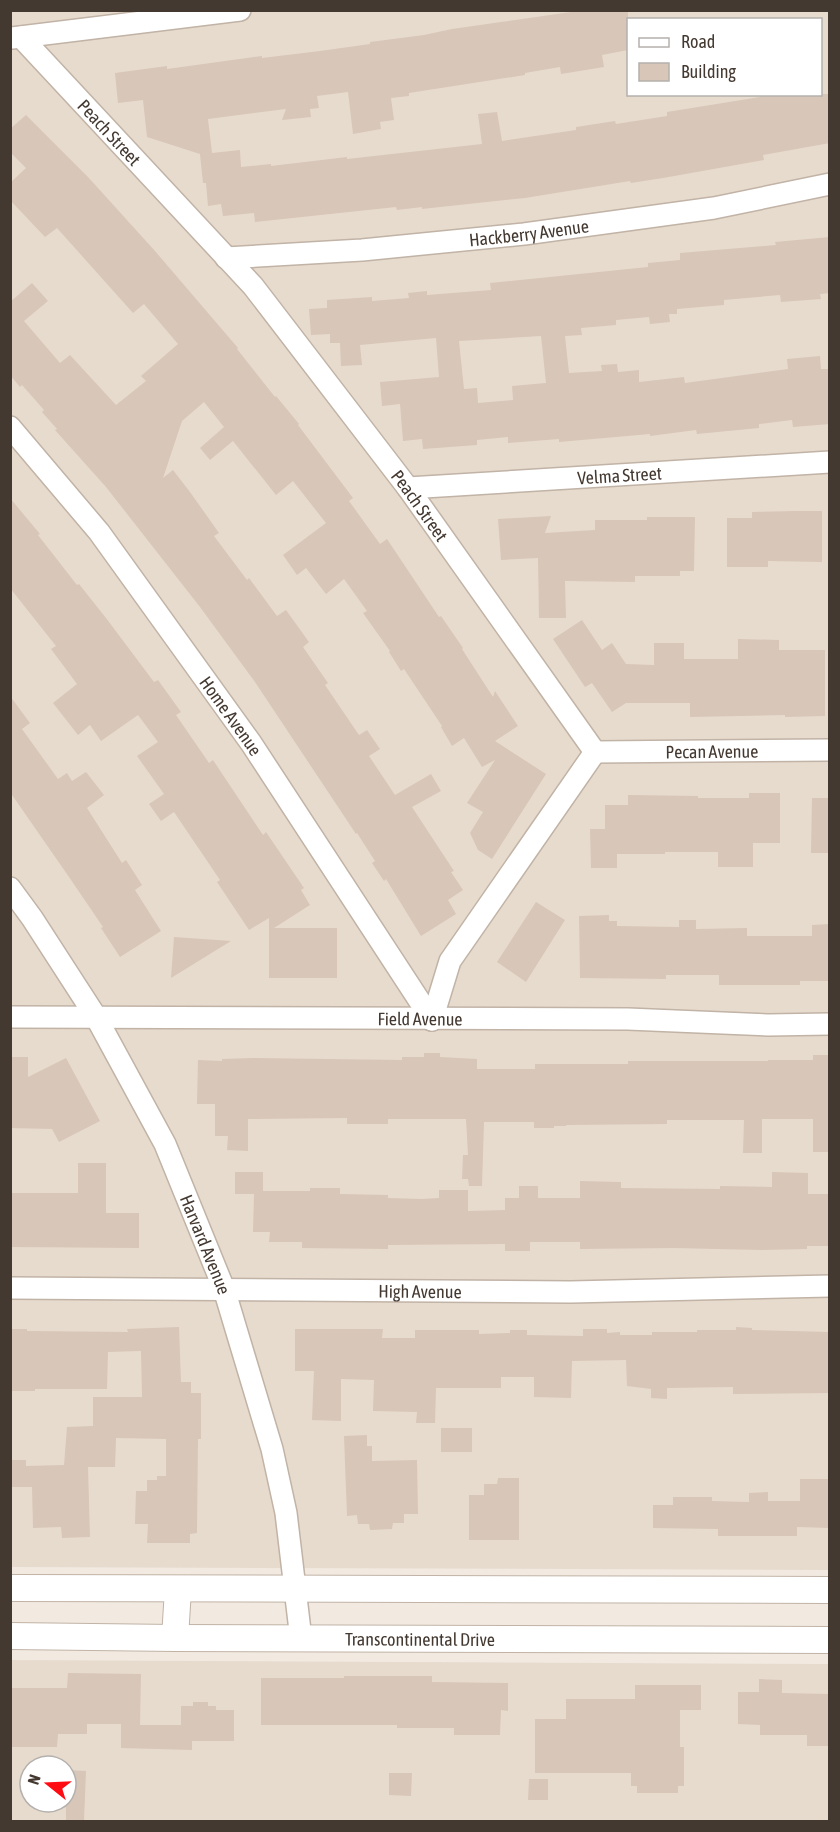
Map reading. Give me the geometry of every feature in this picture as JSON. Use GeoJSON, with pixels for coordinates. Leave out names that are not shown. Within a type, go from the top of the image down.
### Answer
{"type":"FeatureCollection","features":[{"type":"Feature","properties":{"kind":"street"},"geometry":{"type":"LineString","coordinates":[[16,38],[240,10]]}},
{"type":"Feature","properties":{"kind":"street","name":"Peach Street"},"geometry":{"type":"LineString","coordinates":[[16,38],[253,286],[408,488],[595,752]]}},
{"type":"Feature","properties":{"kind":"street","name":"Hackberry Avenue"},"geometry":{"type":"LineString","coordinates":[[226,258],[362,250],[524,234],[714,208],[830,184]]}},
{"type":"Feature","properties":{"kind":"street","name":"Home Avenue"},"geometry":{"type":"LineString","coordinates":[[10,427],[99,532],[251,743],[432,1020]]}},
{"type":"Feature","properties":{"kind":"street","name":"Velma Street"},"geometry":{"type":"LineString","coordinates":[[408,488],[830,462]]}},
{"type":"Feature","properties":{"kind":"street","name":"Pecan Avenue"},"geometry":{"type":"LineString","coordinates":[[595,752],[830,750]]}},
{"type":"Feature","properties":{"kind":"street"},"geometry":{"type":"LineString","coordinates":[[432,1020],[450,962],[595,752]]}},
{"type":"Feature","properties":{"kind":"street","name":"Harvard Avenue"},"geometry":{"type":"LineString","coordinates":[[10,888],[96,1017],[165,1144],[224,1289],[272,1449],[286,1513],[301,1639]]}},
{"type":"Feature","properties":{"kind":"street","name":"Field Avenue"},"geometry":{"type":"LineString","coordinates":[[10,1017],[628,1019],[830,1024]]}},
{"type":"Feature","properties":{"kind":"street","name":"High Avenue"},"geometry":{"type":"LineString","coordinates":[[10,1288],[571,1292],[830,1286]]}},
{"type":"Feature","properties":{"kind":"street"},"geometry":{"type":"LineString","coordinates":[[10,1588],[830,1590]]}},
{"type":"Feature","properties":{"kind":"street"},"geometry":{"type":"LineString","coordinates":[[175,1638],[178,1589]]}},
{"type":"Feature","properties":{"kind":"street","name":"Transcontinental Drive"},"geometry":{"type":"LineString","coordinates":[[10,1636],[830,1640]]}},
{"type":"Feature","properties":{"kind":"shaded area"},"geometry":{"type":"Polygon","coordinates":[[[11,11],[829,11],[829,1570],[11,1567],[11,11]]]}},
{"type":"Feature","properties":{"kind":"shaded area"},"geometry":{"type":"Polygon","coordinates":[[[10,1660],[829,1664],[829,1821],[11,1821],[10,1660]]]}},
{"type":"Feature","properties":{"kind":"building"},"geometry":{"type":"Polygon","coordinates":[[[585,10],[628,10],[627,50],[602,55],[604,67],[561,74],[560,67],[525,73],[525,75],[409,93],[409,96],[391,98],[394,120],[380,122],[381,129],[353,134],[348,92],[317,96],[319,108],[310,109],[311,117],[282,120],[286,109],[208,119],[212,153],[240,150],[241,167],[271,164],[271,166],[347,157],[347,159],[482,144],[478,114],[497,112],[502,141],[576,130],[576,127],[615,121],[616,124],[667,116],[667,112],[760,96],[822,96],[822,94],[830,94],[830,143],[763,155],[764,160],[663,178],[525,198],[422,209],[422,207],[397,210],[396,207],[255,222],[254,213],[223,216],[221,204],[208,206],[200,154],[147,137],[143,100],[118,103],[115,73],[320,51],[585,10]]]}},
{"type":"Feature","properties":{"kind":"building"},"geometry":{"type":"Polygon","coordinates":[[[26,115],[88,177],[155,251],[299,424],[353,498],[349,501],[380,544],[387,539],[439,617],[441,616],[463,648],[493,697],[495,691],[518,726],[495,741],[546,774],[492,859],[478,850],[470,833],[483,812],[467,803],[495,760],[482,767],[464,738],[452,746],[442,726],[404,669],[401,671],[363,613],[367,611],[344,579],[326,594],[306,568],[297,575],[283,555],[326,523],[293,481],[276,495],[233,441],[210,460],[200,448],[224,427],[204,402],[182,421],[163,478],[173,470],[219,533],[214,536],[247,580],[249,578],[277,616],[286,610],[309,642],[303,647],[328,683],[325,685],[359,735],[367,730],[380,749],[369,756],[395,795],[431,774],[441,791],[412,807],[454,871],[451,872],[463,890],[448,900],[456,914],[421,936],[386,879],[384,881],[372,863],[375,861],[357,833],[255,682],[200,607],[106,487],[55,430],[57,429],[42,412],[44,410],[10,375],[10,302],[32,283],[48,301],[24,321],[60,363],[70,355],[116,405],[146,381],[141,376],[178,344],[144,304],[133,313],[57,228],[45,237],[10,200],[10,183],[26,168],[10,152],[10,129],[26,115]]]}},
{"type":"Feature","properties":{"kind":"building"},"geometry":{"type":"Polygon","coordinates":[[[830,237],[830,293],[820,294],[821,299],[781,302],[780,295],[724,300],[724,305],[677,309],[677,314],[669,314],[670,322],[650,324],[649,317],[616,320],[616,325],[581,328],[582,335],[565,336],[569,373],[602,371],[601,365],[617,364],[618,372],[639,370],[639,382],[684,377],[685,383],[788,369],[787,359],[820,356],[821,369],[830,369],[830,424],[793,427],[792,420],[759,424],[759,428],[697,434],[696,430],[650,436],[650,434],[559,442],[559,439],[508,443],[508,437],[477,440],[477,445],[423,449],[422,439],[403,441],[400,404],[382,406],[380,382],[439,377],[436,338],[360,345],[362,365],[341,366],[340,343],[330,343],[330,334],[311,335],[309,309],[327,308],[327,300],[372,297],[372,301],[409,298],[408,293],[427,291],[427,295],[491,290],[490,283],[648,267],[648,263],[680,260],[680,253],[776,245],[775,242],[830,237]],[[541,336],[459,341],[464,389],[477,388],[478,403],[513,400],[512,386],[546,383],[541,336]]]}},
{"type":"Feature","properties":{"kind":"building"},"geometry":{"type":"Polygon","coordinates":[[[10,498],[154,682],[158,680],[181,712],[176,715],[209,763],[213,760],[263,835],[266,832],[304,888],[301,890],[310,905],[274,928],[337,928],[337,978],[269,978],[269,918],[249,930],[217,882],[220,880],[174,812],[161,821],[149,804],[164,794],[137,756],[158,742],[138,715],[101,741],[90,725],[78,735],[53,703],[77,684],[51,649],[56,646],[10,588],[10,498]]]}},
{"type":"Feature","properties":{"kind":"building"},"geometry":{"type":"Polygon","coordinates":[[[822,511],[822,562],[768,561],[768,567],[727,567],[727,518],[752,518],[752,512],[822,511]]]}},
{"type":"Feature","properties":{"kind":"building"},"geometry":{"type":"Polygon","coordinates":[[[551,516],[545,533],[595,530],[595,520],[695,517],[694,571],[680,571],[680,576],[635,576],[635,582],[565,581],[566,618],[539,618],[538,558],[501,560],[498,519],[551,516]]]}},
{"type":"Feature","properties":{"kind":"building"},"geometry":{"type":"Polygon","coordinates":[[[582,620],[602,650],[612,643],[626,664],[654,665],[654,643],[684,643],[684,659],[738,659],[738,639],[779,640],[779,650],[825,650],[825,716],[690,717],[690,703],[626,703],[612,712],[592,683],[585,687],[553,639],[582,620]]]}},
{"type":"Feature","properties":{"kind":"building"},"geometry":{"type":"Polygon","coordinates":[[[10,696],[30,723],[22,729],[58,779],[67,773],[72,781],[86,772],[104,795],[87,808],[122,863],[126,860],[142,885],[135,890],[161,931],[120,957],[101,928],[103,927],[10,792],[10,696]]]}},
{"type":"Feature","properties":{"kind":"building"},"geometry":{"type":"Polygon","coordinates":[[[749,793],[780,793],[780,843],[753,843],[753,867],[718,867],[718,852],[665,852],[665,854],[617,854],[617,868],[591,868],[590,829],[605,829],[605,805],[628,805],[628,795],[749,798],[749,793]]]}},
{"type":"Feature","properties":{"kind":"building"},"geometry":{"type":"Polygon","coordinates":[[[812,798],[830,798],[830,853],[811,853],[812,798]]]}},
{"type":"Feature","properties":{"kind":"building"},"geometry":{"type":"Polygon","coordinates":[[[536,902],[565,920],[526,982],[497,962],[536,902]]]}},
{"type":"Feature","properties":{"kind":"building"},"geometry":{"type":"Polygon","coordinates":[[[609,915],[609,921],[617,921],[617,926],[679,927],[679,920],[696,920],[696,929],[747,928],[747,936],[812,936],[812,925],[830,924],[830,981],[800,981],[800,985],[719,985],[719,975],[666,975],[666,979],[580,978],[579,916],[609,915]]]}},
{"type":"Feature","properties":{"kind":"building"},"geometry":{"type":"Polygon","coordinates":[[[174,937],[231,941],[171,978],[174,937]]]}},
{"type":"Feature","properties":{"kind":"building"},"geometry":{"type":"Polygon","coordinates":[[[424,1053],[440,1053],[440,1057],[477,1059],[477,1069],[535,1069],[535,1064],[628,1064],[628,1061],[813,1060],[813,1055],[830,1055],[830,1152],[813,1152],[813,1119],[762,1119],[762,1153],[743,1153],[744,1120],[667,1120],[667,1124],[566,1125],[554,1126],[554,1128],[534,1128],[534,1122],[484,1122],[482,1186],[469,1186],[468,1179],[462,1179],[463,1155],[468,1155],[466,1119],[388,1119],[388,1124],[347,1124],[347,1118],[248,1119],[248,1151],[227,1150],[228,1136],[215,1136],[215,1104],[197,1104],[198,1060],[222,1061],[222,1059],[253,1058],[402,1060],[402,1057],[424,1057],[424,1053]]]}},
{"type":"Feature","properties":{"kind":"building"},"geometry":{"type":"Polygon","coordinates":[[[10,1057],[28,1057],[28,1077],[66,1058],[100,1121],[59,1142],[52,1129],[10,1128],[10,1057]]]}},
{"type":"Feature","properties":{"kind":"building"},"geometry":{"type":"Polygon","coordinates":[[[78,1163],[106,1163],[106,1213],[139,1213],[139,1248],[10,1247],[10,1193],[78,1193],[78,1163]]]}},
{"type":"Feature","properties":{"kind":"building"},"geometry":{"type":"Polygon","coordinates":[[[235,1172],[263,1172],[263,1191],[310,1191],[310,1188],[340,1188],[340,1194],[388,1195],[388,1198],[422,1199],[439,1198],[439,1190],[468,1190],[468,1211],[505,1210],[505,1198],[519,1198],[519,1186],[538,1186],[538,1198],[580,1198],[580,1181],[621,1182],[621,1188],[720,1189],[720,1186],[772,1187],[772,1172],[808,1173],[808,1194],[830,1194],[830,1246],[761,1250],[580,1249],[580,1242],[530,1242],[530,1251],[505,1251],[505,1244],[388,1245],[388,1249],[302,1248],[302,1242],[269,1242],[270,1232],[253,1232],[254,1194],[235,1194],[235,1172]]]}},
{"type":"Feature","properties":{"kind":"building"},"geometry":{"type":"Polygon","coordinates":[[[179,1327],[181,1382],[191,1382],[191,1393],[201,1393],[197,1533],[190,1534],[190,1543],[147,1543],[148,1524],[135,1524],[136,1491],[147,1491],[147,1480],[157,1480],[157,1476],[166,1476],[166,1439],[116,1438],[115,1467],[88,1467],[90,1537],[62,1538],[61,1527],[33,1528],[32,1487],[10,1487],[10,1460],[26,1460],[26,1466],[64,1465],[67,1427],[93,1426],[93,1397],[142,1397],[141,1351],[108,1352],[107,1389],[10,1391],[10,1329],[128,1332],[127,1329],[179,1327]]]}},
{"type":"Feature","properties":{"kind":"building"},"geometry":{"type":"Polygon","coordinates":[[[736,1327],[752,1328],[752,1330],[830,1332],[830,1393],[733,1394],[733,1387],[667,1388],[667,1399],[651,1398],[651,1389],[627,1386],[626,1360],[572,1361],[571,1398],[534,1397],[534,1377],[501,1377],[501,1388],[436,1388],[435,1423],[416,1423],[417,1412],[373,1411],[374,1380],[341,1379],[341,1421],[312,1420],[314,1371],[295,1371],[295,1329],[383,1329],[382,1338],[415,1338],[415,1330],[479,1330],[479,1334],[527,1330],[527,1335],[583,1336],[583,1329],[607,1329],[607,1333],[620,1332],[620,1335],[652,1335],[652,1332],[736,1330],[736,1327]]]}},
{"type":"Feature","properties":{"kind":"building"},"geometry":{"type":"Polygon","coordinates":[[[441,1428],[472,1428],[472,1452],[441,1452],[441,1428]]]}},
{"type":"Feature","properties":{"kind":"building"},"geometry":{"type":"Polygon","coordinates":[[[367,1435],[367,1446],[372,1446],[372,1461],[417,1460],[418,1514],[404,1514],[404,1523],[393,1523],[392,1529],[370,1530],[369,1524],[358,1524],[357,1515],[347,1516],[344,1436],[367,1435]]]}},
{"type":"Feature","properties":{"kind":"building"},"geometry":{"type":"Polygon","coordinates":[[[498,1478],[519,1478],[519,1540],[469,1540],[469,1495],[484,1495],[484,1484],[497,1484],[498,1478]]]}},
{"type":"Feature","properties":{"kind":"building"},"geometry":{"type":"Polygon","coordinates":[[[800,1479],[830,1479],[830,1528],[797,1527],[797,1536],[718,1536],[718,1529],[653,1528],[653,1505],[673,1505],[673,1497],[712,1497],[712,1501],[749,1502],[749,1493],[768,1492],[768,1501],[800,1501],[800,1479]]]}},
{"type":"Feature","properties":{"kind":"building"},"geometry":{"type":"Polygon","coordinates":[[[68,1673],[141,1674],[140,1725],[181,1725],[181,1706],[193,1706],[193,1702],[208,1702],[208,1706],[216,1706],[216,1710],[234,1710],[234,1741],[192,1741],[192,1750],[121,1748],[121,1724],[87,1724],[87,1734],[58,1734],[57,1747],[10,1747],[10,1688],[67,1688],[68,1673]]]}},
{"type":"Feature","properties":{"kind":"building"},"geometry":{"type":"Polygon","coordinates":[[[344,1676],[432,1676],[432,1682],[508,1683],[508,1711],[501,1710],[500,1735],[454,1735],[454,1728],[397,1728],[397,1725],[261,1725],[261,1678],[344,1678],[344,1676]]]}},
{"type":"Feature","properties":{"kind":"building"},"geometry":{"type":"Polygon","coordinates":[[[759,1679],[782,1680],[782,1693],[830,1694],[829,1746],[807,1746],[807,1735],[760,1735],[760,1725],[738,1724],[738,1692],[759,1692],[759,1679]]]}},
{"type":"Feature","properties":{"kind":"building"},"geometry":{"type":"Polygon","coordinates":[[[635,1685],[701,1685],[701,1710],[680,1710],[680,1747],[684,1747],[684,1786],[678,1786],[678,1793],[637,1793],[637,1786],[631,1786],[631,1773],[535,1773],[535,1719],[566,1719],[566,1699],[635,1699],[635,1685]]]}},
{"type":"Feature","properties":{"kind":"building"},"geometry":{"type":"Polygon","coordinates":[[[78,1771],[86,1771],[84,1821],[66,1821],[66,1814],[78,1814],[78,1771]]]}},
{"type":"Feature","properties":{"kind":"building"},"geometry":{"type":"Polygon","coordinates":[[[389,1773],[412,1773],[411,1796],[389,1795],[389,1773]]]}},
{"type":"Feature","properties":{"kind":"building"},"geometry":{"type":"Polygon","coordinates":[[[529,1779],[548,1779],[548,1800],[528,1800],[529,1779]]]}}]}
